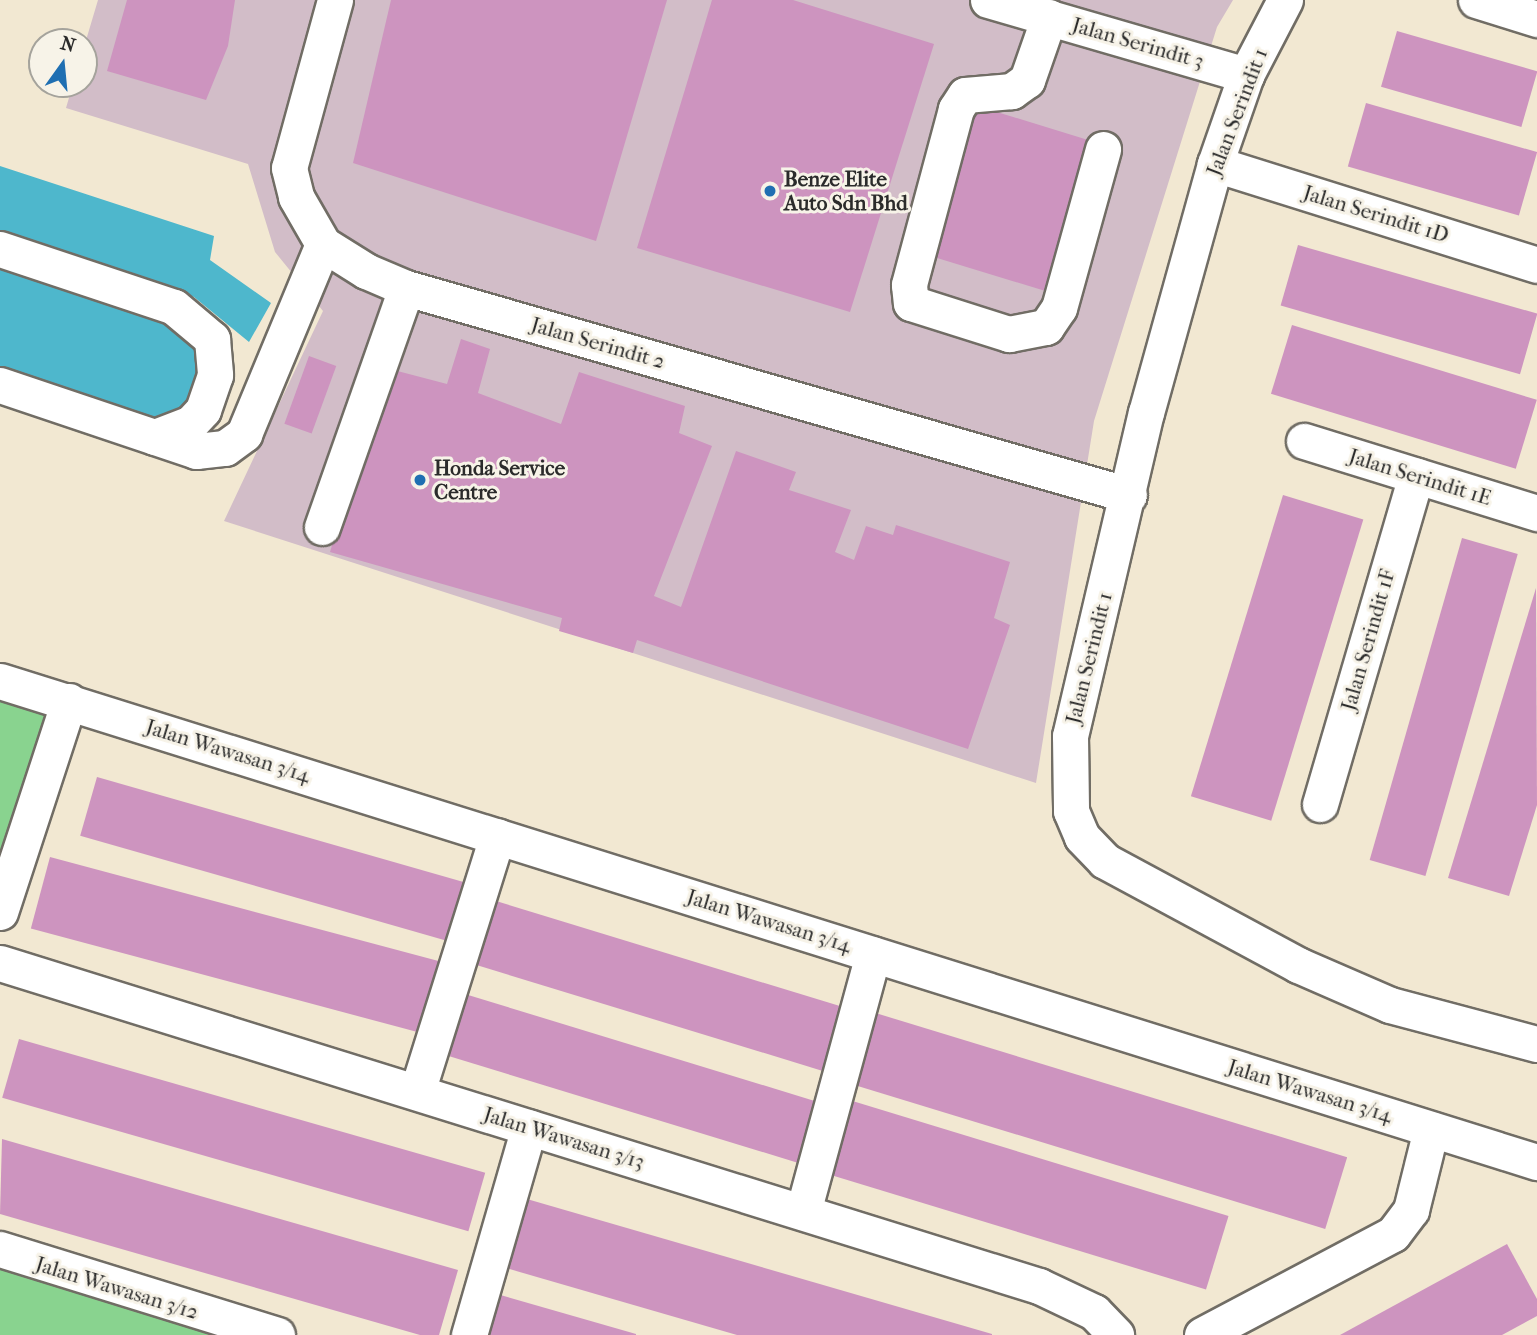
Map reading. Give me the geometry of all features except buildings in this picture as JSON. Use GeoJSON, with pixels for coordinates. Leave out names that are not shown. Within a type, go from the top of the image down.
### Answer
{"type":"FeatureCollection","features":[{"type":"Feature","properties":{"kind":"street"},"geometry":{"type":"LineString","coordinates":[[0,386],[196,450],[225,448],[244,433],[323,244],[296,197],[289,168],[335,0]]}},
{"type":"Feature","properties":{"kind":"street","name":"Jalan Serindit 3"},"geometry":{"type":"LineString","coordinates":[[988,0],[1246,75]]}},
{"type":"Feature","properties":{"kind":"street","name":"Jalan Serindit 1"},"geometry":{"type":"LineString","coordinates":[[1285,0],[1246,75],[1214,164],[1070,736],[1068,788],[1082,837],[1105,861],[1297,965],[1390,1005],[1537,1044]]}},
{"type":"Feature","properties":{"kind":"street"},"geometry":{"type":"LineString","coordinates":[[1476,0],[1537,19]]}},
{"type":"Feature","properties":{"kind":"street"},"geometry":{"type":"LineString","coordinates":[[1049,18],[1027,80],[1012,91],[965,95],[956,109],[909,285],[912,303],[1009,334],[1046,327],[1059,308],[1103,149]]}},
{"type":"Feature","properties":{"kind":"street","name":"Jalan Serindit 1D"},"geometry":{"type":"LineString","coordinates":[[1214,164],[1537,265]]}},
{"type":"Feature","properties":{"kind":"street","name":"Jalan Serindit 2"},"geometry":{"type":"LineString","coordinates":[[323,244],[406,288],[1129,495]]}},
{"type":"Feature","properties":{"kind":"street"},"geometry":{"type":"LineString","coordinates":[[0,249],[174,307],[212,339],[215,375],[203,411],[191,423],[155,437]]}},
{"type":"Feature","properties":{"kind":"street"},"geometry":{"type":"LineString","coordinates":[[322,527],[406,288]]}},
{"type":"Feature","properties":{"kind":"street","name":"Jalan Serindit 1E"},"geometry":{"type":"LineString","coordinates":[[1304,441],[1537,513]]}},
{"type":"Feature","properties":{"kind":"street","name":"Jalan Serindit 1F"},"geometry":{"type":"LineString","coordinates":[[1320,804],[1416,475]]}},
{"type":"Feature","properties":{"kind":"street","name":"Jalan Wawasan 3/14"},"geometry":{"type":"LineString","coordinates":[[0,681],[1537,1162]]}},
{"type":"Feature","properties":{"kind":"street"},"geometry":{"type":"LineString","coordinates":[[0,912],[69,701]]}},
{"type":"Feature","properties":{"kind":"street"},"geometry":{"type":"LineString","coordinates":[[417,1092],[497,836]]}},
{"type":"Feature","properties":{"kind":"street"},"geometry":{"type":"LineString","coordinates":[[803,1212],[873,954]]}},
{"type":"Feature","properties":{"kind":"street","name":"Jalan Wawasan 3/13"},"geometry":{"type":"LineString","coordinates":[[0,963],[1068,1296],[1116,1335]]}},
{"type":"Feature","properties":{"kind":"street"},"geometry":{"type":"LineString","coordinates":[[469,1335],[529,1127]]}},
{"type":"Feature","properties":{"kind":"street"},"geometry":{"type":"LineString","coordinates":[[1202,1335],[1393,1234],[1411,1210],[1431,1129]]}},
{"type":"Feature","properties":{"kind":"street","name":"Jalan Wawasan 3/12"},"geometry":{"type":"LineString","coordinates":[[0,1249],[277,1335]]}},
{"type":"Feature","properties":{"kind":"shaded area"},"geometry":{"type":"Polygon","coordinates":[[[98,0],[1233,0],[1217,27],[1094,421],[1036,783],[224,521],[323,311],[275,252],[248,164],[66,108],[69,98],[98,98],[98,28],[90,28],[98,0]]]}},
{"type":"Feature","properties":{"kind":"green space"},"geometry":{"type":"Polygon","coordinates":[[[0,681],[69,701],[0,916],[0,681]]]}},
{"type":"Feature","properties":{"kind":"green space"},"geometry":{"type":"Polygon","coordinates":[[[0,1249],[277,1335],[0,1335],[0,1249]]]}},
{"type":"Feature","properties":{"kind":"water"},"geometry":{"type":"Polygon","coordinates":[[[0,166],[214,236],[210,260],[271,303],[249,342],[194,297],[0,230],[0,166]]]}},
{"type":"Feature","properties":{"kind":"water"},"geometry":{"type":"Polygon","coordinates":[[[0,257],[186,320],[205,345],[193,393],[181,408],[151,419],[0,371],[0,257]]]}},
{"type":"Feature","properties":{"kind":"place","name":"Benze Elite Auto Sdn Bhd"},"geometry":{"type":"Point","coordinates":[770,191]}},
{"type":"Feature","properties":{"kind":"place","name":"Honda Service Centre"},"geometry":{"type":"Point","coordinates":[420,480]}}]}
